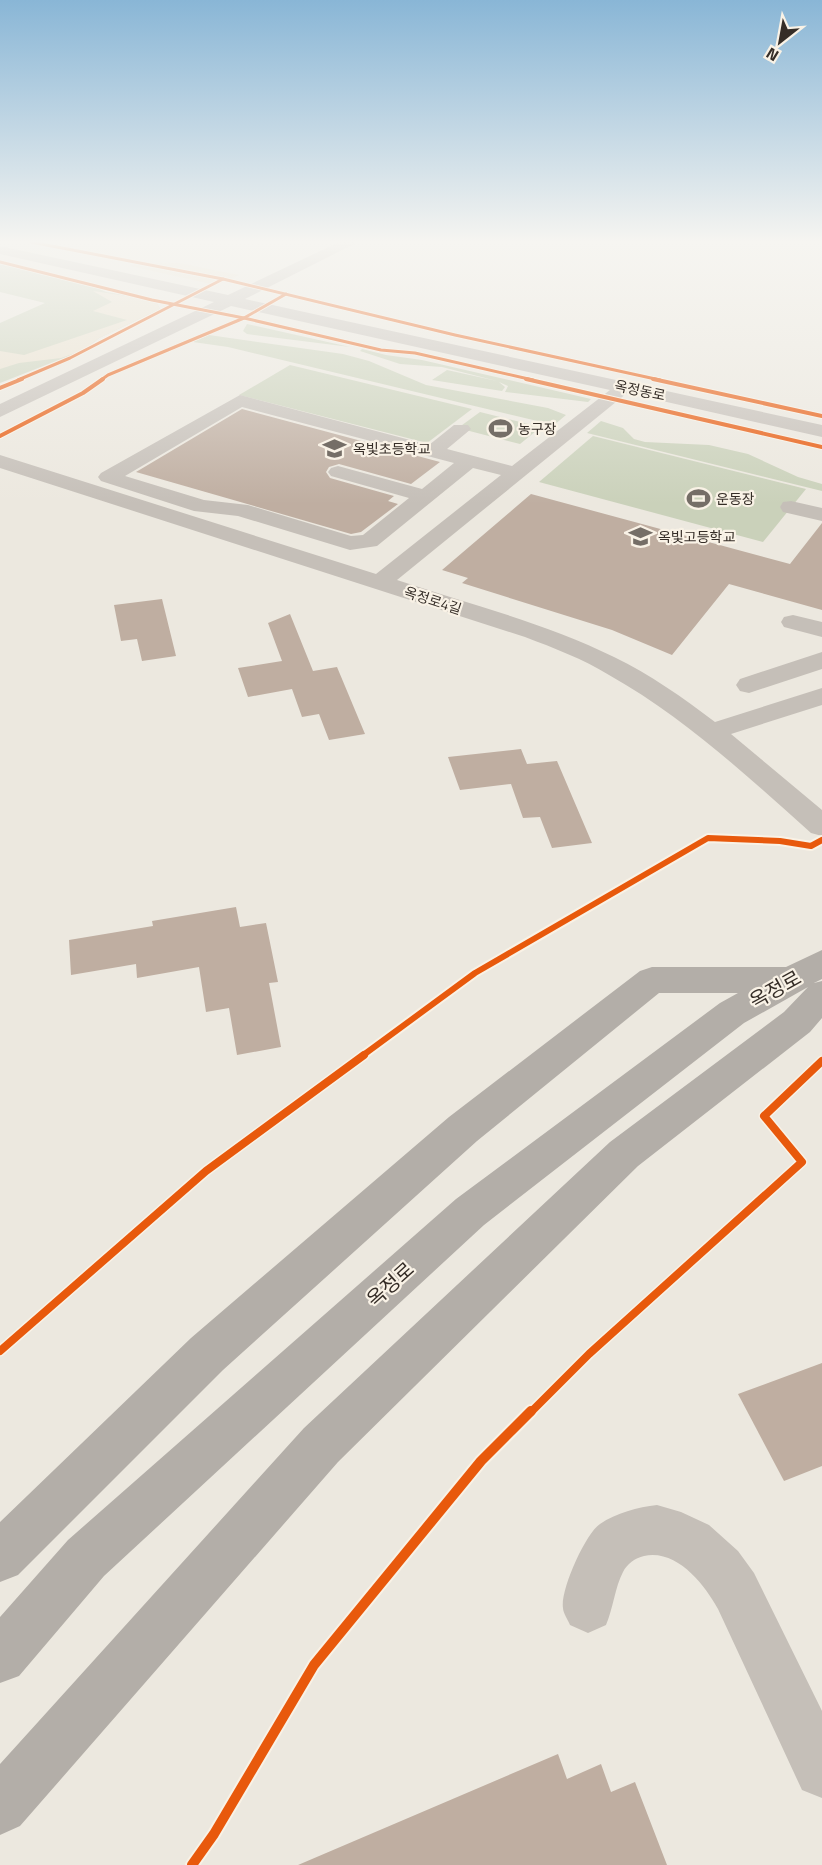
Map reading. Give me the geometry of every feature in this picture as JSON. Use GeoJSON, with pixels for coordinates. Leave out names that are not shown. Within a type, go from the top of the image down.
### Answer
{"type":"FeatureCollection","features":[{"type":"Feature","properties":{"kind":"main road"},"geometry":{"type":"LineString","coordinates":[[0,1557],[225,1338],[463,1129],[652,980],[812,979],[797,1022],[624,1154],[321,1445],[0,1806]]}},
{"type":"Feature","properties":{"kind":"main road","name":"옥정로"},"geometry":{"type":"LineString","coordinates":[[0,1657],[86,1558],[470,1212],[732,1013],[812,979]]}},
{"type":"Feature","properties":{"kind":"street"},"geometry":{"type":"LineString","coordinates":[[0,411],[168,329]]}},
{"type":"Feature","properties":{"kind":"street","name":"옥정동로"},"geometry":{"type":"LineString","coordinates":[[359,329],[822,431]]}},
{"type":"Feature","properties":{"kind":"street"},"geometry":{"type":"LineString","coordinates":[[379,583],[624,387]]}},
{"type":"Feature","properties":{"kind":"street"},"geometry":{"type":"LineString","coordinates":[[469,460],[365,543],[350,543],[240,510],[202,506],[108,477],[246,397],[435,443],[469,460],[515,472]]}},
{"type":"Feature","properties":{"kind":"street"},"geometry":{"type":"LineString","coordinates":[[435,443],[461,429]]}},
{"type":"Feature","properties":{"kind":"street","name":"옥정로4길"},"geometry":{"type":"LineString","coordinates":[[0,461],[534,632],[593,656],[619,669],[711,732],[822,826]]}},
{"type":"Feature","properties":{"kind":"street"},"geometry":{"type":"LineString","coordinates":[[338,472],[425,496]]}},
{"type":"Feature","properties":{"kind":"street"},"geometry":{"type":"LineString","coordinates":[[791,507],[822,515]]}},
{"type":"Feature","properties":{"kind":"street"},"geometry":{"type":"LineString","coordinates":[[268,548],[298,527]]}},
{"type":"Feature","properties":{"kind":"street"},"geometry":{"type":"LineString","coordinates":[[794,622],[822,630]]}},
{"type":"Feature","properties":{"kind":"street"},"geometry":{"type":"LineString","coordinates":[[749,685],[822,660]]}},
{"type":"Feature","properties":{"kind":"street"},"geometry":{"type":"LineString","coordinates":[[711,732],[822,696]]}},
{"type":"Feature","properties":{"kind":"street"},"geometry":{"type":"LineString","coordinates":[[588,1607],[598,1568],[607,1548],[627,1535],[652,1529],[677,1534],[705,1552],[730,1579],[822,1770]]}},
{"type":"Feature","properties":{"kind":"green space"},"geometry":{"type":"Polygon","coordinates":[[[0,329],[118,329],[99,338],[84,350],[0,383],[0,329]]]}},
{"type":"Feature","properties":{"kind":"green space"},"geometry":{"type":"Polygon","coordinates":[[[244,329],[270,329],[350,347],[247,334],[243,331],[244,329]]]}},
{"type":"Feature","properties":{"kind":"green space"},"geometry":{"type":"Polygon","coordinates":[[[209,335],[343,354],[369,361],[426,385],[548,408],[566,415],[554,425],[228,347],[193,342],[209,335]]]}},
{"type":"Feature","properties":{"kind":"green space"},"geometry":{"type":"Polygon","coordinates":[[[362,349],[422,360],[591,399],[588,402],[505,392],[508,386],[499,382],[505,387],[502,391],[432,380],[447,370],[497,381],[442,367],[400,364],[360,351],[362,349]]]}},
{"type":"Feature","properties":{"kind":"green space"},"geometry":{"type":"Polygon","coordinates":[[[290,365],[472,409],[427,443],[239,395],[290,365]]]}},
{"type":"Feature","properties":{"kind":"green space","name":"농구장"},"geometry":{"type":"Polygon","coordinates":[[[480,412],[541,427],[520,444],[458,428],[480,412]]]}},
{"type":"Feature","properties":{"kind":"green space"},"geometry":{"type":"Polygon","coordinates":[[[601,421],[623,428],[634,439],[645,442],[709,445],[748,454],[798,477],[822,484],[822,491],[587,433],[601,421]]]}},
{"type":"Feature","properties":{"kind":"green space","name":"운동장"},"geometry":{"type":"Polygon","coordinates":[[[593,436],[806,489],[763,542],[539,482],[593,436]]]}},
{"type":"Feature","properties":{"kind":"shaded area"},"geometry":{"type":"Polygon","coordinates":[[[100,329],[118,329],[99,338],[84,350],[61,358],[19,363],[0,369],[0,351],[24,355],[100,329]]]}},
{"type":"Feature","properties":{"kind":"building","name":"옥빛초등학교"},"geometry":{"type":"Polygon","coordinates":[[[242,409],[440,462],[411,484],[339,464],[329,467],[326,472],[330,478],[394,496],[388,501],[398,504],[361,532],[351,534],[136,472],[242,409]]]}},
{"type":"Feature","properties":{"kind":"building"},"geometry":{"type":"Polygon","coordinates":[[[531,494],[790,564],[822,523],[822,610],[729,584],[672,655],[612,630],[462,583],[468,578],[442,570],[531,494]]]}},
{"type":"Feature","properties":{"kind":"building"},"geometry":{"type":"Polygon","coordinates":[[[162,599],[176,656],[142,661],[137,639],[121,641],[114,605],[162,599]]]}},
{"type":"Feature","properties":{"kind":"building"},"geometry":{"type":"Polygon","coordinates":[[[290,614],[313,671],[337,667],[365,734],[329,740],[319,714],[302,717],[292,689],[248,697],[238,668],[282,661],[268,623],[290,614]]]}},
{"type":"Feature","properties":{"kind":"building"},"geometry":{"type":"Polygon","coordinates":[[[521,749],[527,764],[557,761],[592,843],[552,848],[540,817],[523,818],[511,784],[460,790],[448,757],[521,749]]]}},
{"type":"Feature","properties":{"kind":"building"},"geometry":{"type":"Polygon","coordinates":[[[236,907],[240,927],[266,923],[278,982],[269,983],[281,1047],[237,1055],[229,1008],[206,1012],[199,967],[137,978],[136,964],[71,975],[69,940],[153,926],[152,921],[236,907]]]}},
{"type":"Feature","properties":{"kind":"building"},"geometry":{"type":"Polygon","coordinates":[[[822,1363],[822,1466],[784,1481],[738,1394],[822,1363]]]}},
{"type":"Feature","properties":{"kind":"building"},"geometry":{"type":"Polygon","coordinates":[[[558,1754],[567,1779],[601,1764],[611,1792],[635,1782],[667,1865],[298,1865],[558,1754]]]}},
{"type":"Feature","properties":{"kind":"cycle path"},"geometry":{"type":"LineString","coordinates":[[0,388],[70,358],[126,329]]}},
{"type":"Feature","properties":{"kind":"cycle path"},"geometry":{"type":"LineString","coordinates":[[0,436],[83,393],[108,375],[218,329]]}},
{"type":"Feature","properties":{"kind":"cycle path"},"geometry":{"type":"LineString","coordinates":[[291,329],[381,350],[415,353],[822,447]]}},
{"type":"Feature","properties":{"kind":"cycle path"},"geometry":{"type":"LineString","coordinates":[[430,329],[822,416]]}},
{"type":"Feature","properties":{"kind":"cycle path"},"geometry":{"type":"LineString","coordinates":[[0,1351],[206,1171],[475,973],[708,838],[780,841],[811,846],[822,840]]}},
{"type":"Feature","properties":{"kind":"cycle path"},"geometry":{"type":"LineString","coordinates":[[192,1865],[214,1834],[314,1665],[481,1461],[589,1354],[802,1162],[764,1116],[822,1061]]}},
{"type":"Feature","properties":{"kind":"place","name":"농구장"},"geometry":{"type":"Point","coordinates":[500,428]}},
{"type":"Feature","properties":{"kind":"place","name":"옥빛초등학교"},"geometry":{"type":"Point","coordinates":[335,448]}},
{"type":"Feature","properties":{"kind":"place","name":"운동장"},"geometry":{"type":"Point","coordinates":[698,498]}},
{"type":"Feature","properties":{"kind":"place","name":"옥빛고등학교"},"geometry":{"type":"Point","coordinates":[640,536]}}]}
